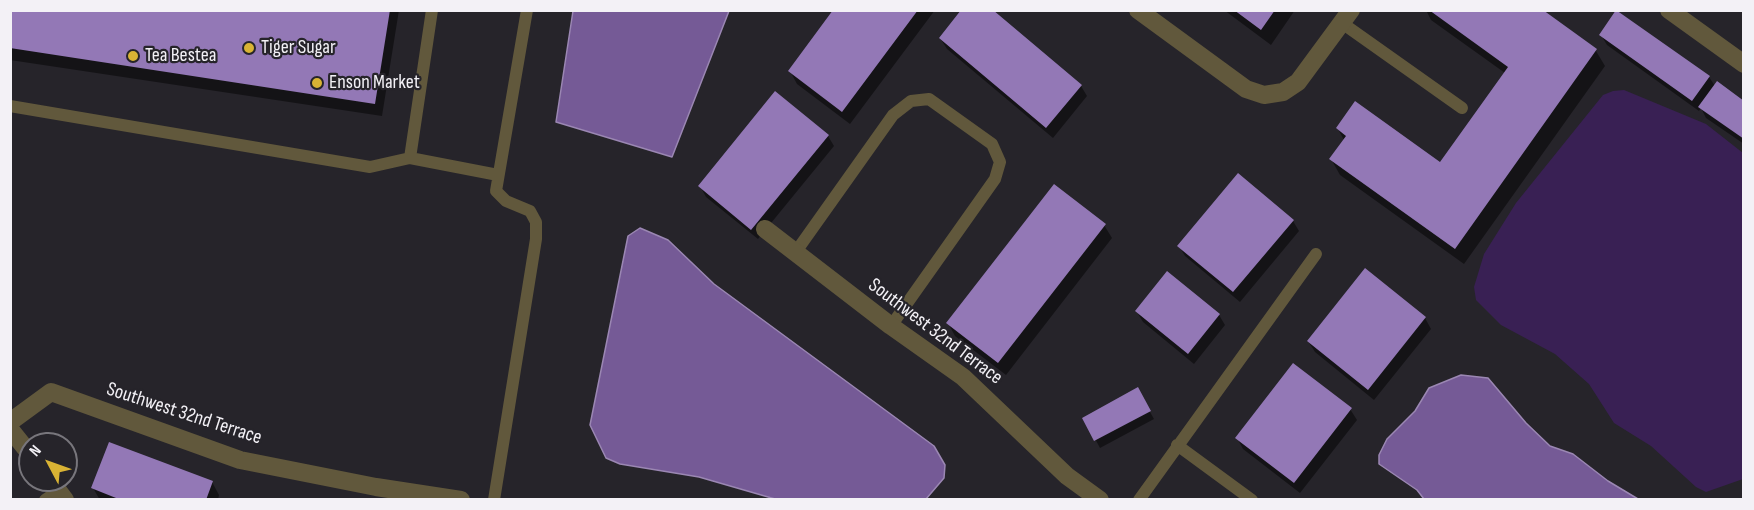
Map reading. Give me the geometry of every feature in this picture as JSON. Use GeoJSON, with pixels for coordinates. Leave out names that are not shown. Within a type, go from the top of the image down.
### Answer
{"type":"FeatureCollection","features":[{"type":"Feature","properties":{"kind":"street"},"geometry":{"type":"LineString","coordinates":[[1138,10],[1246,89],[1264,95],[1283,92],[1298,82],[1347,17]]}},
{"type":"Feature","properties":{"kind":"street"},"geometry":{"type":"LineString","coordinates":[[1669,10],[1743,64]]}},
{"type":"Feature","properties":{"kind":"street","name":"Southwest 32nd Terrace"},"geometry":{"type":"LineString","coordinates":[[765,229],[891,326],[963,377],[1067,476],[1100,500]]}},
{"type":"Feature","properties":{"kind":"street","name":"Southwest 32nd Terrace"},"geometry":{"type":"LineString","coordinates":[[10,422],[51,392],[240,459],[376,487],[461,500]]}},
{"type":"Feature","properties":{"kind":"lane"},"geometry":{"type":"LineString","coordinates":[[410,158],[432,10]]}},
{"type":"Feature","properties":{"kind":"lane"},"geometry":{"type":"LineString","coordinates":[[494,500],[536,222],[530,211],[506,201],[496,191],[527,10]]}},
{"type":"Feature","properties":{"kind":"lane"},"geometry":{"type":"LineString","coordinates":[[1347,17],[1462,108]]}},
{"type":"Feature","properties":{"kind":"lane"},"geometry":{"type":"LineString","coordinates":[[795,253],[893,115],[911,101],[929,99],[992,144],[1000,162],[995,179],[891,326]]}},
{"type":"Feature","properties":{"kind":"lane"},"geometry":{"type":"LineString","coordinates":[[10,106],[370,167],[410,158],[498,175]]}},
{"type":"Feature","properties":{"kind":"lane"},"geometry":{"type":"LineString","coordinates":[[1139,500],[1316,254]]}},
{"type":"Feature","properties":{"kind":"lane"},"geometry":{"type":"LineString","coordinates":[[1177,445],[1252,500]]}},
{"type":"Feature","properties":{"kind":"shaded area"},"geometry":{"type":"Polygon","coordinates":[[[573,11],[729,11],[672,157],[556,122],[573,11]]]}},
{"type":"Feature","properties":{"kind":"shaded area"},"geometry":{"type":"Polygon","coordinates":[[[1624,90],[1706,124],[1743,153],[1743,479],[1706,492],[1696,487],[1651,446],[1614,423],[1589,384],[1555,354],[1501,325],[1476,300],[1474,287],[1484,254],[1516,203],[1603,95],[1624,90]]]}},
{"type":"Feature","properties":{"kind":"shaded area"},"geometry":{"type":"Polygon","coordinates":[[[640,228],[668,240],[714,284],[934,446],[945,465],[944,478],[926,499],[775,499],[699,477],[620,464],[606,458],[590,425],[628,236],[640,228]]]}},
{"type":"Feature","properties":{"kind":"shaded area"},"geometry":{"type":"Polygon","coordinates":[[[1461,375],[1488,378],[1526,423],[1550,446],[1573,454],[1608,481],[1638,499],[1424,499],[1417,490],[1379,464],[1379,455],[1387,439],[1415,411],[1429,388],[1461,375]]]}},
{"type":"Feature","properties":{"kind":"building"},"geometry":{"type":"Polygon","coordinates":[[[10,10],[390,10],[375,104],[10,48],[10,10]]]}},
{"type":"Feature","properties":{"kind":"building"},"geometry":{"type":"Polygon","coordinates":[[[833,10],[918,10],[842,112],[788,71],[833,10]]]}},
{"type":"Feature","properties":{"kind":"building"},"geometry":{"type":"Polygon","coordinates":[[[961,10],[993,10],[1082,85],[1046,128],[939,38],[961,10]]]}},
{"type":"Feature","properties":{"kind":"building"},"geometry":{"type":"Polygon","coordinates":[[[1234,10],[1275,10],[1261,30],[1234,10]]]}},
{"type":"Feature","properties":{"kind":"building"},"geometry":{"type":"Polygon","coordinates":[[[1429,10],[1543,10],[1597,49],[1455,249],[1329,159],[1346,136],[1336,128],[1355,101],[1440,162],[1508,67],[1429,10]]]}},
{"type":"Feature","properties":{"kind":"building"},"geometry":{"type":"Polygon","coordinates":[[[1616,10],[1710,76],[1692,101],[1599,35],[1616,10]]]}},
{"type":"Feature","properties":{"kind":"building"},"geometry":{"type":"Polygon","coordinates":[[[1717,81],[1744,101],[1744,139],[1698,107],[1717,81]]]}},
{"type":"Feature","properties":{"kind":"building"},"geometry":{"type":"Polygon","coordinates":[[[775,91],[829,135],[751,230],[698,186],[775,91]]]}},
{"type":"Feature","properties":{"kind":"building"},"geometry":{"type":"Polygon","coordinates":[[[1238,173],[1294,220],[1233,292],[1177,246],[1238,173]]]}},
{"type":"Feature","properties":{"kind":"building"},"geometry":{"type":"Polygon","coordinates":[[[1054,184],[1106,224],[998,363],[946,323],[1054,184]]]}},
{"type":"Feature","properties":{"kind":"building"},"geometry":{"type":"Polygon","coordinates":[[[1365,268],[1426,317],[1368,390],[1307,341],[1365,268]]]}},
{"type":"Feature","properties":{"kind":"building"},"geometry":{"type":"Polygon","coordinates":[[[1167,271],[1220,314],[1188,354],[1135,311],[1167,271]]]}},
{"type":"Feature","properties":{"kind":"building"},"geometry":{"type":"Polygon","coordinates":[[[1293,363],[1352,408],[1294,483],[1235,438],[1293,363]]]}},
{"type":"Feature","properties":{"kind":"building"},"geometry":{"type":"Polygon","coordinates":[[[1138,387],[1151,411],[1094,441],[1082,418],[1138,387]]]}},
{"type":"Feature","properties":{"kind":"building"},"geometry":{"type":"Polygon","coordinates":[[[109,442],[213,481],[206,500],[121,500],[91,488],[109,442]]]}},
{"type":"Feature","properties":{"kind":"place","name":"Tiger Sugar"},"geometry":{"type":"Point","coordinates":[249,48]}},
{"type":"Feature","properties":{"kind":"place","name":"Tea Bestea"},"geometry":{"type":"Point","coordinates":[133,56]}},
{"type":"Feature","properties":{"kind":"place","name":"Enson Market"},"geometry":{"type":"Point","coordinates":[317,83]}}]}
